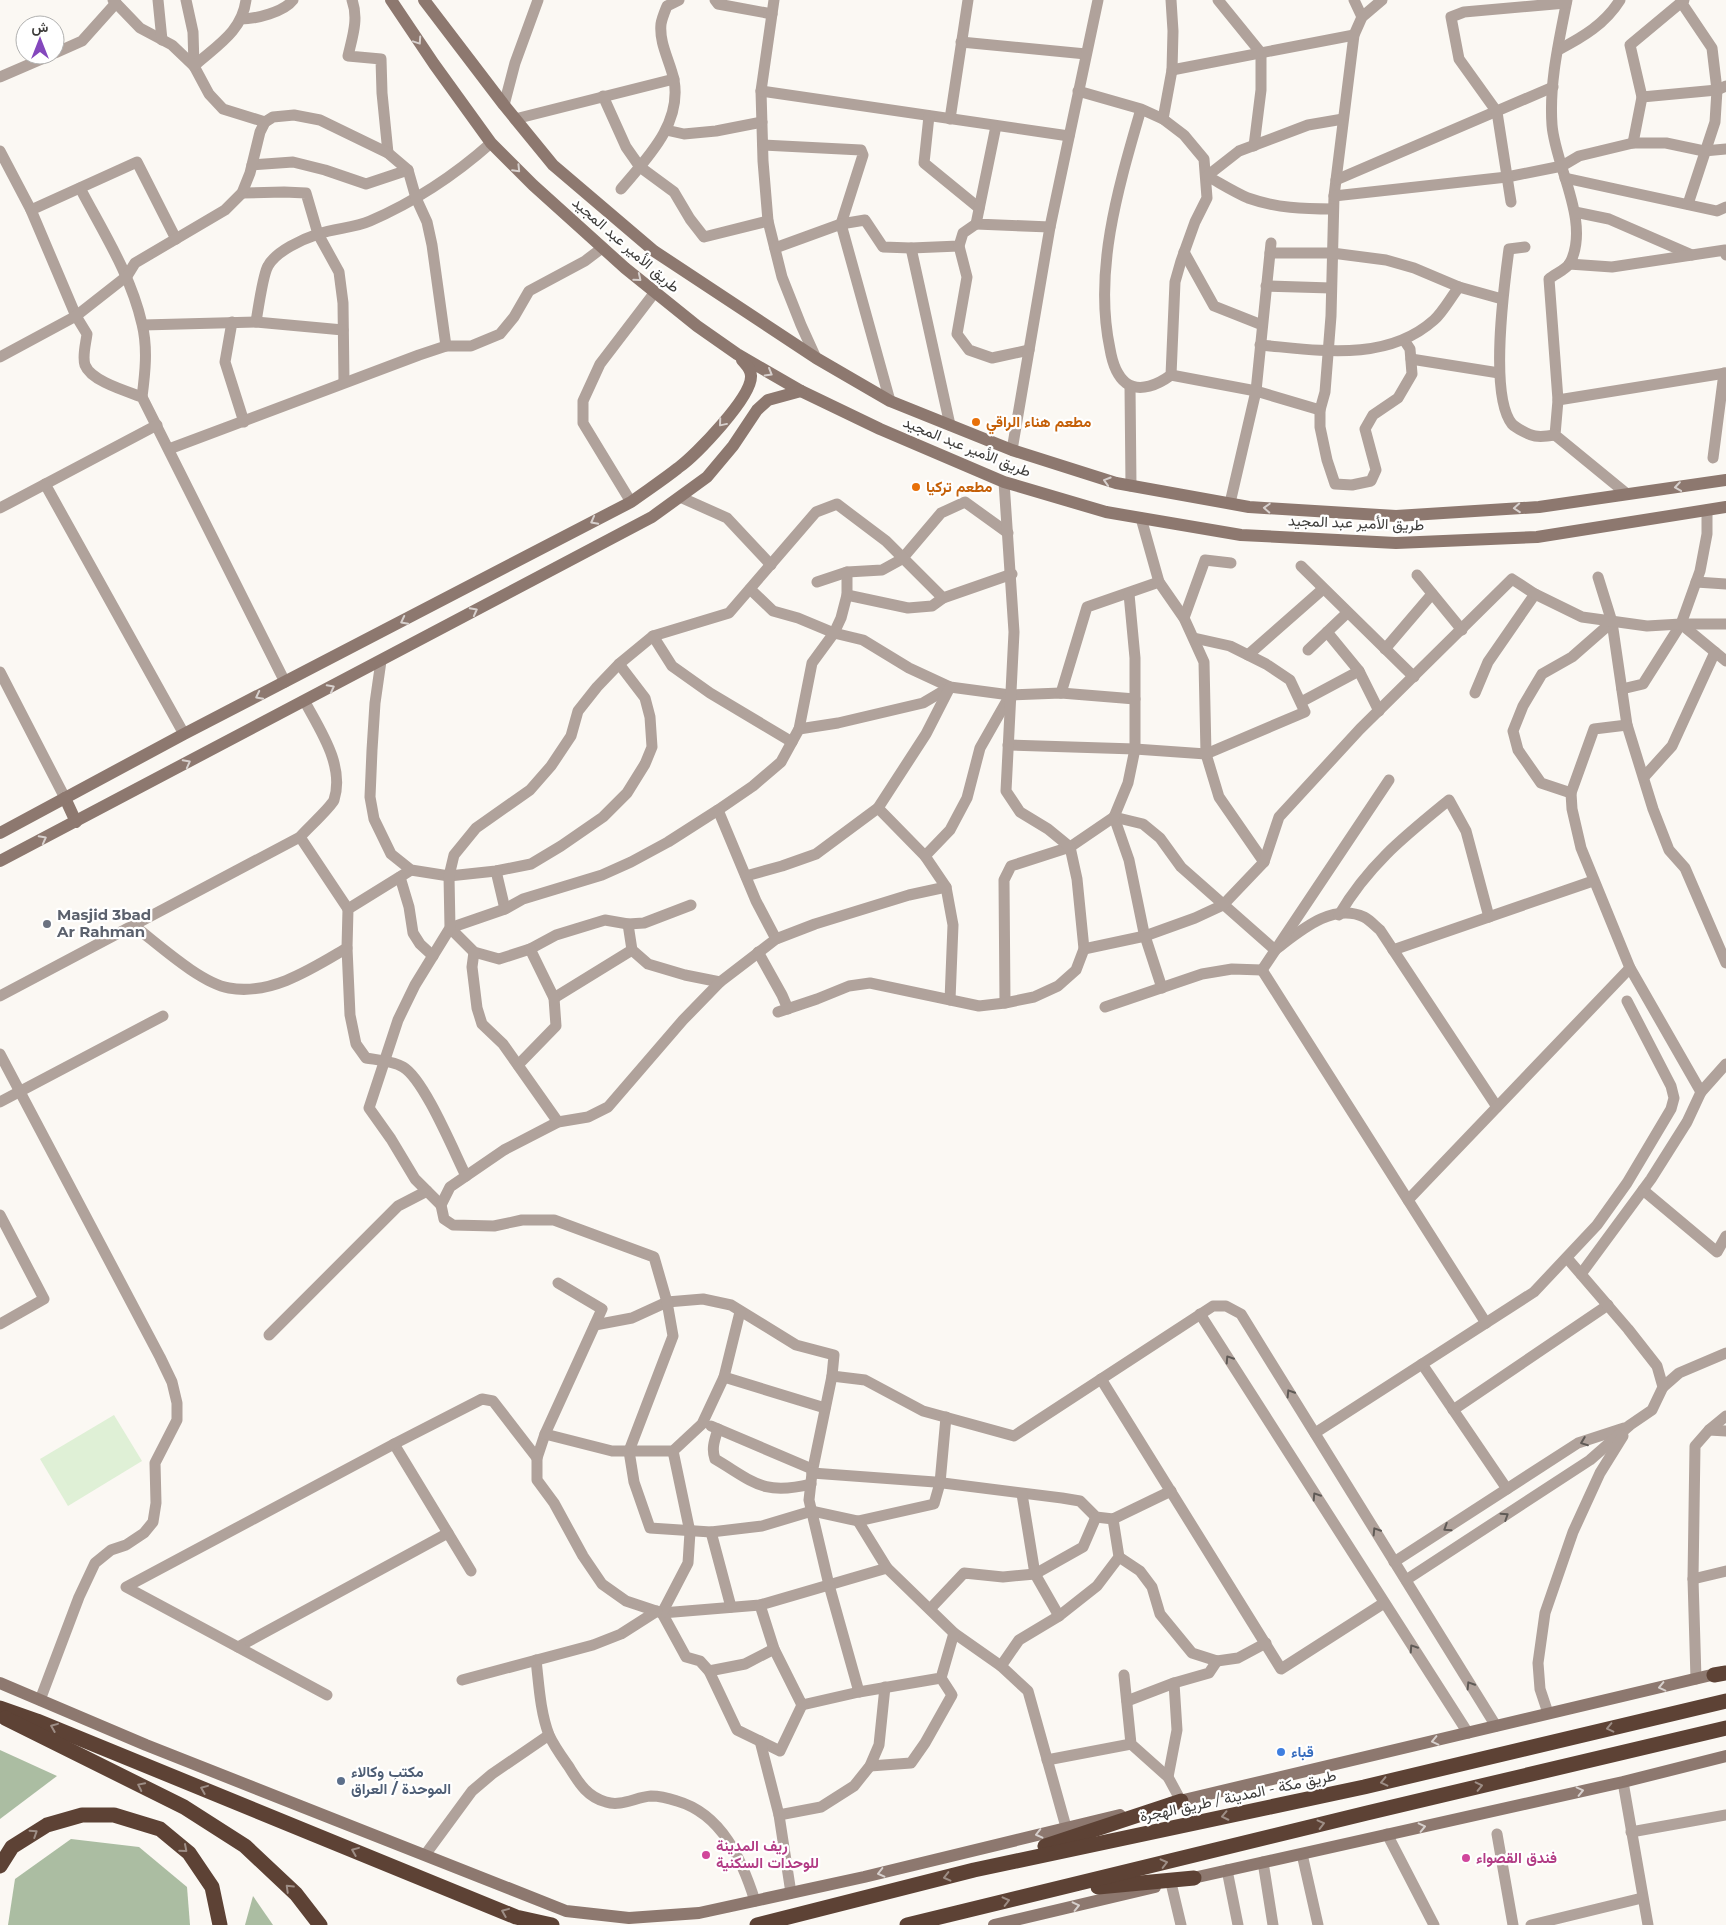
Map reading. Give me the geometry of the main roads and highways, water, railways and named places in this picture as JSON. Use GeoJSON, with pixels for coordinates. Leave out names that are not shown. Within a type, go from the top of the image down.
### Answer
{"type":"FeatureCollection","features":[{"type":"Feature","properties":{"kind":"highway","name":"طريق مكة - المدينة / طريق الهجرة"},"geometry":{"type":"LineString","coordinates":[[757,1925],[974,1870],[1364,1787],[1726,1701]]}},
{"type":"Feature","properties":{"kind":"highway"},"geometry":{"type":"LineString","coordinates":[[0,1708],[37,1720],[516,1917],[552,1925]]}},
{"type":"Feature","properties":{"kind":"highway"},"geometry":{"type":"LineString","coordinates":[[0,1715],[184,1807],[246,1846],[296,1894],[320,1925]]}},
{"type":"Feature","properties":{"kind":"highway"},"geometry":{"type":"LineString","coordinates":[[907,1925],[1726,1728]]}},
{"type":"Feature","properties":{"kind":"highway"},"geometry":{"type":"LineString","coordinates":[[974,1870],[1181,1801]]}},
{"type":"Feature","properties":{"kind":"highway"},"geometry":{"type":"LineString","coordinates":[[0,1866],[12,1848],[47,1825],[82,1815],[114,1815],[160,1828],[189,1853],[212,1886],[220,1925]]}},
{"type":"Feature","properties":{"kind":"highway"},"geometry":{"type":"LineString","coordinates":[[1044,1892],[1194,1878]]}},
{"type":"Feature","properties":{"kind":"main road","name":"طريق الأمير عبد المجيد"},"geometry":{"type":"LineString","coordinates":[[391,0],[434,64],[491,142],[533,185],[602,248],[697,326],[737,354],[801,391],[880,429],[1004,482],[1106,512],[1241,535],[1396,543],[1537,537],[1726,507]]}},
{"type":"Feature","properties":{"kind":"main road","name":"طريق الأمير عبد المجيد"},"geometry":{"type":"LineString","coordinates":[[424,0],[504,105],[553,165],[654,251],[816,358],[890,401],[1012,450],[1116,483],[1230,504],[1249,507],[1396,516],[1539,507],[1726,480]]}},
{"type":"Feature","properties":{"kind":"main road"},"geometry":{"type":"LineString","coordinates":[[0,833],[184,734],[631,502],[679,468],[706,442],[740,401],[750,386],[751,374],[748,367],[737,354]]}},
{"type":"Feature","properties":{"kind":"main road"},"geometry":{"type":"LineString","coordinates":[[0,861],[305,702],[652,517],[706,477],[733,446],[757,410],[768,400],[801,391]]}},
{"type":"Feature","properties":{"kind":"main road"},"geometry":{"type":"LineString","coordinates":[[65,798],[76,822]]}},
{"type":"Feature","properties":{"kind":"main road"},"geometry":{"type":"LineString","coordinates":[[0,1683],[146,1744],[566,1911],[630,1918],[699,1914],[864,1877],[1066,1827],[1722,1673]]}},
{"type":"Feature","properties":{"kind":"main road"},"geometry":{"type":"LineString","coordinates":[[994,1925],[1227,1870],[1622,1782],[1726,1756]]}},
{"type":"Feature","properties":{"kind":"place","name":"مطعم هناء الراقي"},"geometry":{"type":"Point","coordinates":[976,422]}},
{"type":"Feature","properties":{"kind":"place","name":"مطعم تركيا"},"geometry":{"type":"Point","coordinates":[916,487]}},
{"type":"Feature","properties":{"kind":"place","name":"Masjid 3bad Ar Rahman"},"geometry":{"type":"Point","coordinates":[47,924]}},
{"type":"Feature","properties":{"kind":"place","name":"قباء"},"geometry":{"type":"Point","coordinates":[1281,1752]}},
{"type":"Feature","properties":{"kind":"place","name":"مكتب وكالاء الموحدة / العراق"},"geometry":{"type":"Point","coordinates":[341,1781]}},
{"type":"Feature","properties":{"kind":"place","name":"ريف المدينة للوحدات السكنية"},"geometry":{"type":"Point","coordinates":[706,1855]}},
{"type":"Feature","properties":{"kind":"place","name":"فندق القصواء"},"geometry":{"type":"Point","coordinates":[1466,1858]}}]}
